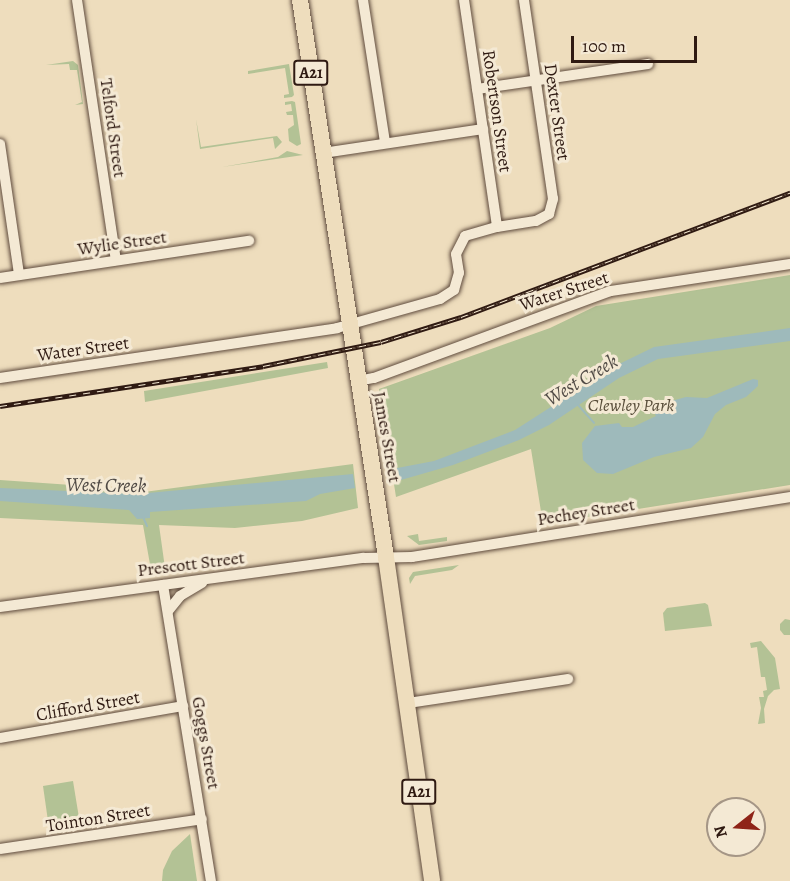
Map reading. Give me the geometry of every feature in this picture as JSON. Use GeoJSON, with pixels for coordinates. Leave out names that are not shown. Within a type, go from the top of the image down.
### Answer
{"type":"FeatureCollection","features":[{"type":"Feature","properties":{"kind":"highway","name":"James Street"},"geometry":{"type":"LineString","coordinates":[[300,0],[408,703],[432,881]]}},
{"type":"Feature","properties":{"kind":"street","name":"Telford Street"},"geometry":{"type":"LineString","coordinates":[[77,0],[116,260]]}},
{"type":"Feature","properties":{"kind":"street"},"geometry":{"type":"LineString","coordinates":[[363,0],[385,142]]}},
{"type":"Feature","properties":{"kind":"street","name":"Robertson Street"},"geometry":{"type":"LineString","coordinates":[[464,0],[497,227]]}},
{"type":"Feature","properties":{"kind":"street","name":"Dexter Street"},"geometry":{"type":"LineString","coordinates":[[497,227],[536,221],[549,214],[553,198],[524,0]]}},
{"type":"Feature","properties":{"kind":"street"},"geometry":{"type":"LineString","coordinates":[[477,89],[648,64]]}},
{"type":"Feature","properties":{"kind":"street"},"geometry":{"type":"LineString","coordinates":[[323,153],[483,129]]}},
{"type":"Feature","properties":{"kind":"street"},"geometry":{"type":"LineString","coordinates":[[0,144],[20,275]]}},
{"type":"Feature","properties":{"kind":"street","name":"Water Street"},"geometry":{"type":"LineString","coordinates":[[0,378],[349,325],[440,299],[454,290],[459,273],[456,254],[465,236],[497,227]]}},
{"type":"Feature","properties":{"kind":"street","name":"Wylie Street"},"geometry":{"type":"LineString","coordinates":[[0,278],[249,241]]}},
{"type":"Feature","properties":{"kind":"street","name":"Water Street"},"geometry":{"type":"LineString","coordinates":[[357,381],[611,291],[790,264]]}},
{"type":"Feature","properties":{"kind":"street","name":"Pechey Street"},"geometry":{"type":"LineString","coordinates":[[386,557],[412,557],[790,497]]}},
{"type":"Feature","properties":{"kind":"street","name":"Prescott Street"},"geometry":{"type":"LineString","coordinates":[[0,607],[386,557]]}},
{"type":"Feature","properties":{"kind":"street"},"geometry":{"type":"LineString","coordinates":[[168,611],[180,596],[207,580]]}},
{"type":"Feature","properties":{"kind":"street","name":"Goggs Street"},"geometry":{"type":"LineString","coordinates":[[164,585],[211,881]]}},
{"type":"Feature","properties":{"kind":"street"},"geometry":{"type":"LineString","coordinates":[[408,703],[568,679]]}},
{"type":"Feature","properties":{"kind":"street","name":"Clifford Street"},"geometry":{"type":"LineString","coordinates":[[0,738],[183,706]]}},
{"type":"Feature","properties":{"kind":"street","name":"Tointon Street"},"geometry":{"type":"LineString","coordinates":[[0,849],[202,819]]}},
{"type":"Feature","properties":{"kind":"green space"},"geometry":{"type":"Polygon","coordinates":[[[73,61],[78,65],[83,104],[75,105],[82,102],[77,70],[70,70],[69,64],[46,65],[73,61]]]}},
{"type":"Feature","properties":{"kind":"green space"},"geometry":{"type":"Polygon","coordinates":[[[289,64],[294,95],[292,97],[284,98],[284,95],[289,94],[285,68],[248,74],[248,71],[289,64]]]}},
{"type":"Feature","properties":{"kind":"green space"},"geometry":{"type":"Polygon","coordinates":[[[285,102],[295,102],[301,144],[297,146],[289,141],[288,129],[294,125],[293,115],[287,115],[286,112],[292,111],[291,104],[285,105],[285,102]]]}},
{"type":"Feature","properties":{"kind":"green space"},"geometry":{"type":"Polygon","coordinates":[[[196,119],[201,147],[277,136],[282,142],[275,149],[273,138],[200,149],[196,119]]]}},
{"type":"Feature","properties":{"kind":"green space"},"geometry":{"type":"Polygon","coordinates":[[[287,151],[303,155],[222,167],[278,157],[287,151]]]}},
{"type":"Feature","properties":{"kind":"green space","name":"Clewley Park"},"geometry":{"type":"Polygon","coordinates":[[[790,275],[790,485],[543,524],[531,449],[396,497],[379,389],[550,328],[596,306],[790,275]]]}},
{"type":"Feature","properties":{"kind":"green space"},"geometry":{"type":"Polygon","coordinates":[[[327,362],[328,368],[145,402],[144,391],[327,362]]]}},
{"type":"Feature","properties":{"kind":"green space"},"geometry":{"type":"Polygon","coordinates":[[[353,464],[358,508],[302,521],[235,528],[159,525],[165,568],[151,570],[143,525],[0,518],[0,480],[143,490],[144,492],[353,464]]]}},
{"type":"Feature","properties":{"kind":"green space"},"geometry":{"type":"Polygon","coordinates":[[[418,534],[419,541],[447,537],[447,541],[419,545],[407,536],[418,534]]]}},
{"type":"Feature","properties":{"kind":"green space"},"geometry":{"type":"Polygon","coordinates":[[[459,565],[452,570],[415,576],[410,584],[409,578],[413,572],[459,565]]]}},
{"type":"Feature","properties":{"kind":"green space"},"geometry":{"type":"Polygon","coordinates":[[[705,603],[708,605],[712,626],[665,631],[663,613],[667,608],[705,603]]]}},
{"type":"Feature","properties":{"kind":"green space"},"geometry":{"type":"Polygon","coordinates":[[[785,619],[790,620],[790,635],[784,635],[780,630],[780,624],[785,619]]]}},
{"type":"Feature","properties":{"kind":"green space"},"geometry":{"type":"Polygon","coordinates":[[[761,641],[775,658],[780,689],[774,690],[768,696],[764,709],[765,723],[758,724],[761,708],[759,697],[764,697],[763,691],[767,690],[765,677],[761,677],[757,647],[751,648],[750,643],[761,641]]]}},
{"type":"Feature","properties":{"kind":"green space"},"geometry":{"type":"Polygon","coordinates":[[[73,781],[80,824],[49,828],[43,786],[73,781]]]}},
{"type":"Feature","properties":{"kind":"green space"},"geometry":{"type":"Polygon","coordinates":[[[190,834],[197,881],[162,881],[163,870],[172,851],[190,834]]]}},
{"type":"Feature","properties":{"kind":"water"},"geometry":{"type":"Polygon","coordinates":[[[790,328],[790,341],[658,359],[619,378],[549,425],[519,440],[453,465],[394,482],[392,469],[434,461],[515,430],[613,367],[654,347],[790,328]]]}},
{"type":"Feature","properties":{"kind":"water"},"geometry":{"type":"Polygon","coordinates":[[[753,379],[758,380],[758,386],[746,397],[726,405],[715,414],[703,437],[691,448],[654,457],[613,474],[597,473],[583,460],[582,443],[595,426],[619,423],[622,427],[633,427],[656,416],[653,410],[664,403],[686,397],[707,398],[753,379]]]}},
{"type":"Feature","properties":{"kind":"water"},"geometry":{"type":"Polygon","coordinates":[[[353,474],[355,488],[320,494],[306,501],[150,512],[150,518],[137,519],[129,510],[0,501],[0,488],[137,494],[353,474]]]}},
{"type":"Feature","properties":{"kind":"waterway","name":"West Creek"},"geometry":{"type":"LineString","coordinates":[[578,405],[594,423]]}},
{"type":"Feature","properties":{"kind":"waterway"},"geometry":{"type":"LineString","coordinates":[[143,517],[147,526]]}},
{"type":"Feature","properties":{"kind":"railway"},"geometry":{"type":"LineString","coordinates":[[0,406],[263,366],[381,342],[461,317],[790,193]]}}]}
